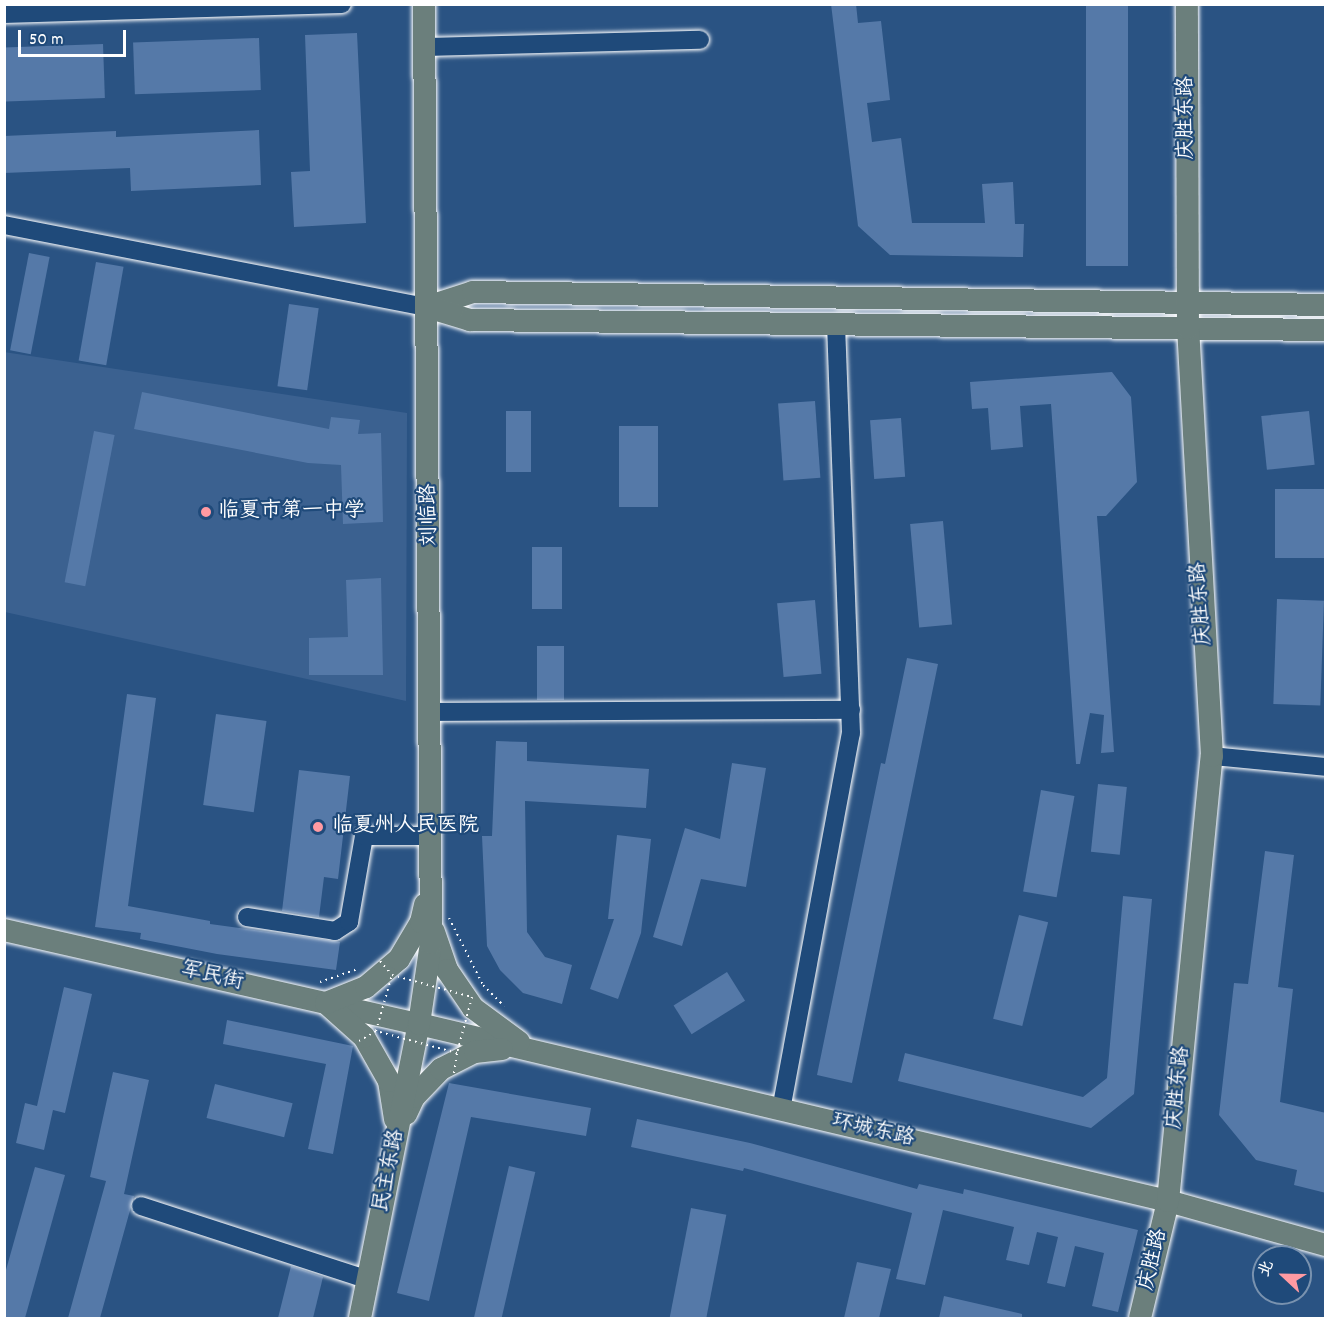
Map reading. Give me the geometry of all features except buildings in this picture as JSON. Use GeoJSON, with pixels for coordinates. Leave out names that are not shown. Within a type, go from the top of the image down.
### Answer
{"type":"FeatureCollection","features":[{"type":"Feature","properties":{"kind":"main road","name":"刘临路"},"geometry":{"type":"LineString","coordinates":[[419,1024],[431,943],[424,4]]}},
{"type":"Feature","properties":{"kind":"main road","name":"庆胜东路"},"geometry":{"type":"LineString","coordinates":[[1168,1201],[1212,756],[1188,328],[1187,4]]}},
{"type":"Feature","properties":{"kind":"main road"},"geometry":{"type":"LineString","coordinates":[[427,307],[472,292],[1326,305]]}},
{"type":"Feature","properties":{"kind":"main road"},"geometry":{"type":"LineString","coordinates":[[427,307],[470,320],[1326,330]]}},
{"type":"Feature","properties":{"kind":"main road"},"geometry":{"type":"LineString","coordinates":[[322,993],[366,987],[399,959],[422,922],[431,880]]}},
{"type":"Feature","properties":{"kind":"main road"},"geometry":{"type":"LineString","coordinates":[[431,880],[432,926],[447,970],[466,999],[509,1037],[551,1055]]}},
{"type":"Feature","properties":{"kind":"main road","name":"军民街"},"geometry":{"type":"LineString","coordinates":[[4,930],[322,993],[419,1024]]}},
{"type":"Feature","properties":{"kind":"main road"},"geometry":{"type":"LineString","coordinates":[[322,993],[369,1046],[389,1081],[398,1132]]}},
{"type":"Feature","properties":{"kind":"main road","name":"环城东路"},"geometry":{"type":"LineString","coordinates":[[419,1024],[1168,1201],[1326,1245]]}},
{"type":"Feature","properties":{"kind":"main road","name":"民主东路"},"geometry":{"type":"LineString","coordinates":[[360,1318],[419,1024]]}},
{"type":"Feature","properties":{"kind":"main road"},"geometry":{"type":"LineString","coordinates":[[398,1132],[414,1097],[441,1069],[476,1052],[514,1047],[551,1055]]}},
{"type":"Feature","properties":{"kind":"main road","name":"庆胜路"},"geometry":{"type":"LineString","coordinates":[[1140,1318],[1168,1201]]}},
{"type":"Feature","properties":{"kind":"street"},"geometry":{"type":"LineString","coordinates":[[4,14],[342,4]]}},
{"type":"Feature","properties":{"kind":"street"},"geometry":{"type":"LineString","coordinates":[[426,47],[700,40]]}},
{"type":"Feature","properties":{"kind":"street"},"geometry":{"type":"LineString","coordinates":[[4,225],[427,307]]}},
{"type":"Feature","properties":{"kind":"street"},"geometry":{"type":"LineString","coordinates":[[781,1110],[851,733],[836,324]]}},
{"type":"Feature","properties":{"kind":"street"},"geometry":{"type":"LineString","coordinates":[[430,712],[851,710]]}},
{"type":"Feature","properties":{"kind":"street"},"geometry":{"type":"LineString","coordinates":[[1212,756],[1326,767]]}},
{"type":"Feature","properties":{"kind":"street"},"geometry":{"type":"LineString","coordinates":[[247,917],[335,931],[349,922],[364,836],[431,836]]}},
{"type":"Feature","properties":{"kind":"street"},"geometry":{"type":"LineString","coordinates":[[141,1206],[363,1278]]}},
{"type":"Feature","properties":{"kind":"path"},"geometry":{"type":"LineString","coordinates":[[446,911],[483,984],[506,1008]]}},
{"type":"Feature","properties":{"kind":"path"},"geometry":{"type":"LineString","coordinates":[[369,965],[380,961],[386,951]]}},
{"type":"Feature","properties":{"kind":"path"},"geometry":{"type":"LineString","coordinates":[[380,961],[392,975],[472,997],[454,1073]]}},
{"type":"Feature","properties":{"kind":"path"},"geometry":{"type":"LineString","coordinates":[[322,993],[359,968]]}},
{"type":"Feature","properties":{"kind":"path"},"geometry":{"type":"LineString","coordinates":[[359,1041],[376,1031],[392,975]]}},
{"type":"Feature","properties":{"kind":"path"},"geometry":{"type":"LineString","coordinates":[[376,1031],[457,1053]]}},
{"type":"Feature","properties":{"kind":"shaded area","name":"临夏市第一中学"},"geometry":{"type":"Polygon","coordinates":[[[4,352],[407,413],[406,701],[5,612],[4,352]]]}},
{"type":"Feature","properties":{"kind":"place","name":"临夏市第一中学"},"geometry":{"type":"Point","coordinates":[206,512]}},
{"type":"Feature","properties":{"kind":"place","name":"临夏州人民医院"},"geometry":{"type":"Point","coordinates":[318,827]}}]}
